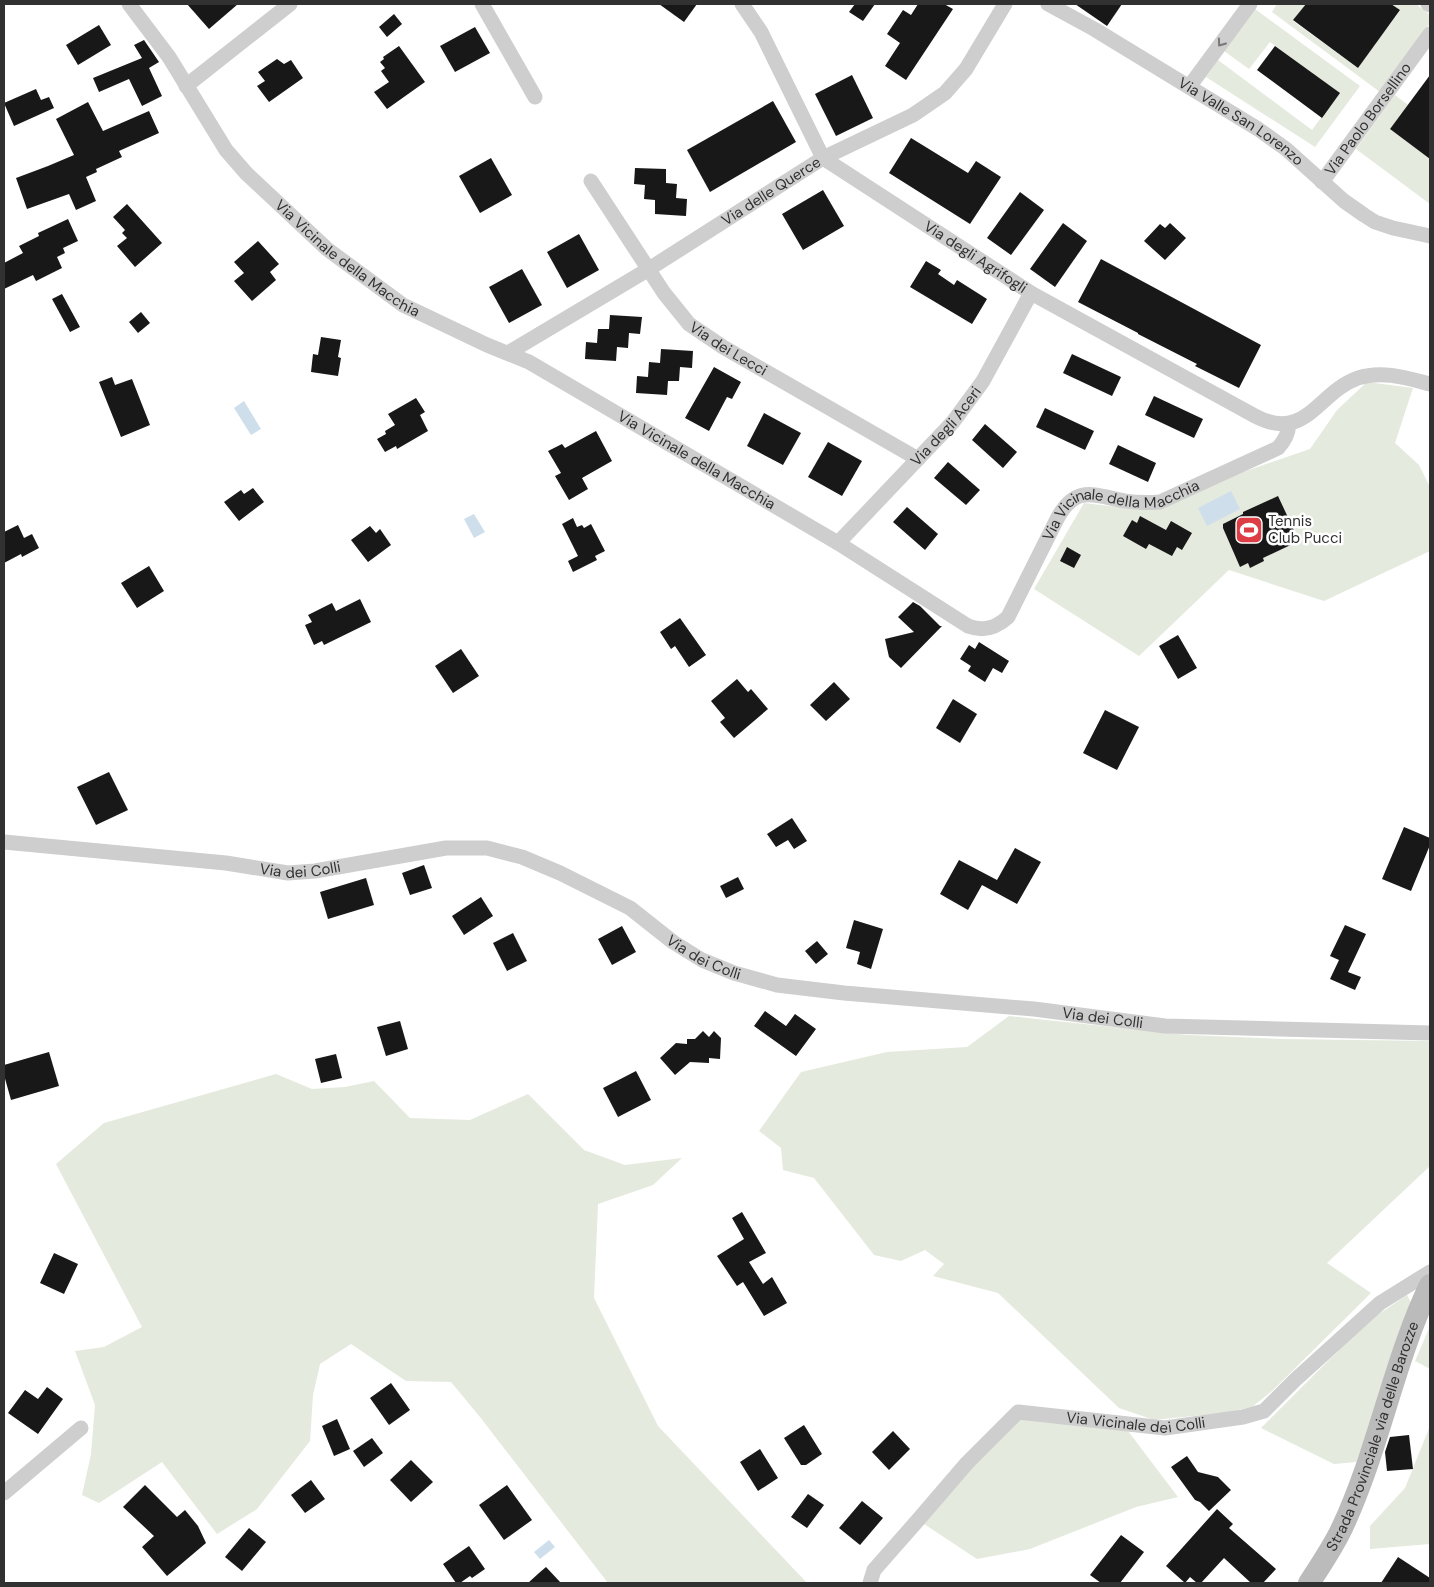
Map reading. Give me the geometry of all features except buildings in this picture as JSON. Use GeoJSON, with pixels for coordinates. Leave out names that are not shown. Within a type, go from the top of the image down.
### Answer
{"type":"FeatureCollection","features":[{"type":"Feature","properties":{"kind":"main road","name":"Strada Provinciale via delle Barozze"},"geometry":{"type":"LineString","coordinates":[[1309,1583],[1338,1537],[1352,1505],[1399,1364],[1430,1285]]}},
{"type":"Feature","properties":{"kind":"street","name":"Via Vicinale della Macchia"},"geometry":{"type":"LineString","coordinates":[[129,4],[169,57],[217,136],[246,173],[327,249],[402,305],[529,362],[838,544],[963,624],[973,628],[989,628],[1004,621],[1011,613],[1057,519],[1063,508],[1072,500],[1083,495],[1095,494],[1141,504],[1160,502],[1278,448],[1288,433],[1289,424]]}},
{"type":"Feature","properties":{"kind":"street"},"geometry":{"type":"LineString","coordinates":[[186,86],[290,4]]}},
{"type":"Feature","properties":{"kind":"street"},"geometry":{"type":"LineString","coordinates":[[482,4],[534,97]]}},
{"type":"Feature","properties":{"kind":"street"},"geometry":{"type":"LineString","coordinates":[[742,4],[761,32],[823,158]]}},
{"type":"Feature","properties":{"kind":"street","name":"Via delle Querce"},"geometry":{"type":"LineString","coordinates":[[508,353],[649,269],[823,158],[913,115],[945,93],[966,69],[1005,4]]}},
{"type":"Feature","properties":{"kind":"street","name":"Via Valle San Lorenzo"},"geometry":{"type":"LineString","coordinates":[[1048,4],[1268,136],[1286,149],[1351,206],[1375,222],[1402,231],[1430,236]]}},
{"type":"Feature","properties":{"kind":"street"},"geometry":{"type":"LineString","coordinates":[[1189,87],[1250,4]]}},
{"type":"Feature","properties":{"kind":"street","name":"Via Paolo Borsellino"},"geometry":{"type":"LineString","coordinates":[[1322,182],[1430,34]]}},
{"type":"Feature","properties":{"kind":"street","name":"Via degli Agrifogli"},"geometry":{"type":"LineString","coordinates":[[823,158],[1031,293],[1262,420],[1289,424]]}},
{"type":"Feature","properties":{"kind":"street","name":"Via dei Lecci"},"geometry":{"type":"LineString","coordinates":[[591,181],[674,307],[689,324],[722,347],[918,458]]}},
{"type":"Feature","properties":{"kind":"street","name":"Via degli Aceri"},"geometry":{"type":"LineString","coordinates":[[838,544],[953,422],[983,381],[1031,293]]}},
{"type":"Feature","properties":{"kind":"street"},"geometry":{"type":"LineString","coordinates":[[1289,424],[1308,416],[1336,390],[1360,378],[1387,375],[1430,384]]}},
{"type":"Feature","properties":{"kind":"street","name":"Via dei Colli"},"geometry":{"type":"LineString","coordinates":[[4,842],[226,864],[288,873],[315,871],[446,848],[487,848],[522,857],[560,873],[630,908],[664,935],[702,960],[734,973],[777,985],[1034,1009],[1165,1026],[1430,1033]]}},
{"type":"Feature","properties":{"kind":"street","name":"Via Vicinale dei Colli"},"geometry":{"type":"LineString","coordinates":[[870,1583],[874,1570],[967,1463],[1018,1412],[1165,1428],[1243,1417],[1264,1411],[1380,1303],[1430,1272]]}},
{"type":"Feature","properties":{"kind":"street"},"geometry":{"type":"LineString","coordinates":[[4,1493],[81,1428]]}},
{"type":"Feature","properties":{"kind":"shaded area"},"geometry":{"type":"Polygon","coordinates":[[[1277,4],[1306,4],[1293,21],[1358,68],[1376,43],[1322,4],[1340,4],[1382,35],[1400,11],[1391,4],[1416,4],[1430,15],[1430,23],[1380,92],[1272,12],[1277,4]]]}},
{"type":"Feature","properties":{"kind":"shaded area"},"geometry":{"type":"Polygon","coordinates":[[[1255,9],[1360,86],[1315,147],[1206,77],[1218,60],[1312,130],[1339,93],[1270,42],[1249,69],[1224,51],[1255,9]]]}},
{"type":"Feature","properties":{"kind":"shaded area"},"geometry":{"type":"Polygon","coordinates":[[[1395,95],[1408,105],[1390,129],[1430,159],[1430,204],[1356,149],[1395,95]]]}},
{"type":"Feature","properties":{"kind":"shaded area","name":"Tennis Club Pucci"},"geometry":{"type":"Polygon","coordinates":[[[1367,382],[1413,388],[1395,443],[1419,465],[1430,487],[1430,551],[1324,601],[1229,570],[1139,656],[1034,589],[1084,503],[1135,509],[1310,449],[1337,410],[1367,382]]]}},
{"type":"Feature","properties":{"kind":"shaded area"},"geometry":{"type":"Polygon","coordinates":[[[1009,1016],[1188,1035],[1282,1039],[1430,1041],[1430,1166],[1327,1263],[1371,1293],[1272,1391],[1252,1407],[1223,1413],[1154,1420],[1119,1408],[998,1293],[933,1276],[944,1264],[925,1250],[901,1261],[874,1255],[814,1178],[783,1170],[781,1148],[759,1131],[801,1072],[887,1052],[967,1047],[1009,1016]]]}},
{"type":"Feature","properties":{"kind":"shaded area"},"geometry":{"type":"Polygon","coordinates":[[[276,1074],[312,1089],[345,1087],[374,1081],[410,1118],[470,1120],[528,1094],[584,1150],[625,1165],[682,1158],[653,1185],[598,1204],[594,1298],[658,1426],[807,1583],[608,1583],[451,1382],[406,1381],[351,1344],[320,1364],[313,1395],[310,1441],[257,1509],[217,1534],[162,1462],[99,1503],[82,1495],[91,1454],[95,1405],[75,1351],[104,1347],[142,1327],[56,1164],[104,1123],[276,1074]]]}},
{"type":"Feature","properties":{"kind":"shaded area"},"geometry":{"type":"Polygon","coordinates":[[[1407,1295],[1415,1310],[1356,1462],[1334,1464],[1261,1428],[1345,1344],[1379,1314],[1407,1295]]]}},
{"type":"Feature","properties":{"kind":"shaded area"},"geometry":{"type":"Polygon","coordinates":[[[1430,1326],[1430,1369],[1415,1361],[1430,1326]]]}},
{"type":"Feature","properties":{"kind":"shaded area"},"geometry":{"type":"Polygon","coordinates":[[[1019,1416],[1125,1427],[1178,1497],[1136,1507],[1030,1549],[977,1559],[918,1520],[1019,1416]]]}},
{"type":"Feature","properties":{"kind":"shaded area"},"geometry":{"type":"Polygon","coordinates":[[[1430,1426],[1430,1544],[1370,1549],[1370,1526],[1405,1488],[1430,1426]]]}},
{"type":"Feature","properties":{"kind":"water"},"geometry":{"type":"Polygon","coordinates":[[[244,401],[261,429],[251,435],[234,408],[244,401]]]}},
{"type":"Feature","properties":{"kind":"water"},"geometry":{"type":"Polygon","coordinates":[[[1231,491],[1240,509],[1207,526],[1198,508],[1231,491]]]}},
{"type":"Feature","properties":{"kind":"water"},"geometry":{"type":"Polygon","coordinates":[[[474,514],[485,532],[474,538],[464,519],[474,514]]]}},
{"type":"Feature","properties":{"kind":"water"},"geometry":{"type":"Polygon","coordinates":[[[549,1540],[555,1547],[540,1559],[534,1552],[549,1540]]]}},
{"type":"Feature","properties":{"kind":"place","name":"Tennis Club Pucci"},"geometry":{"type":"Point","coordinates":[1249,530]}}]}
